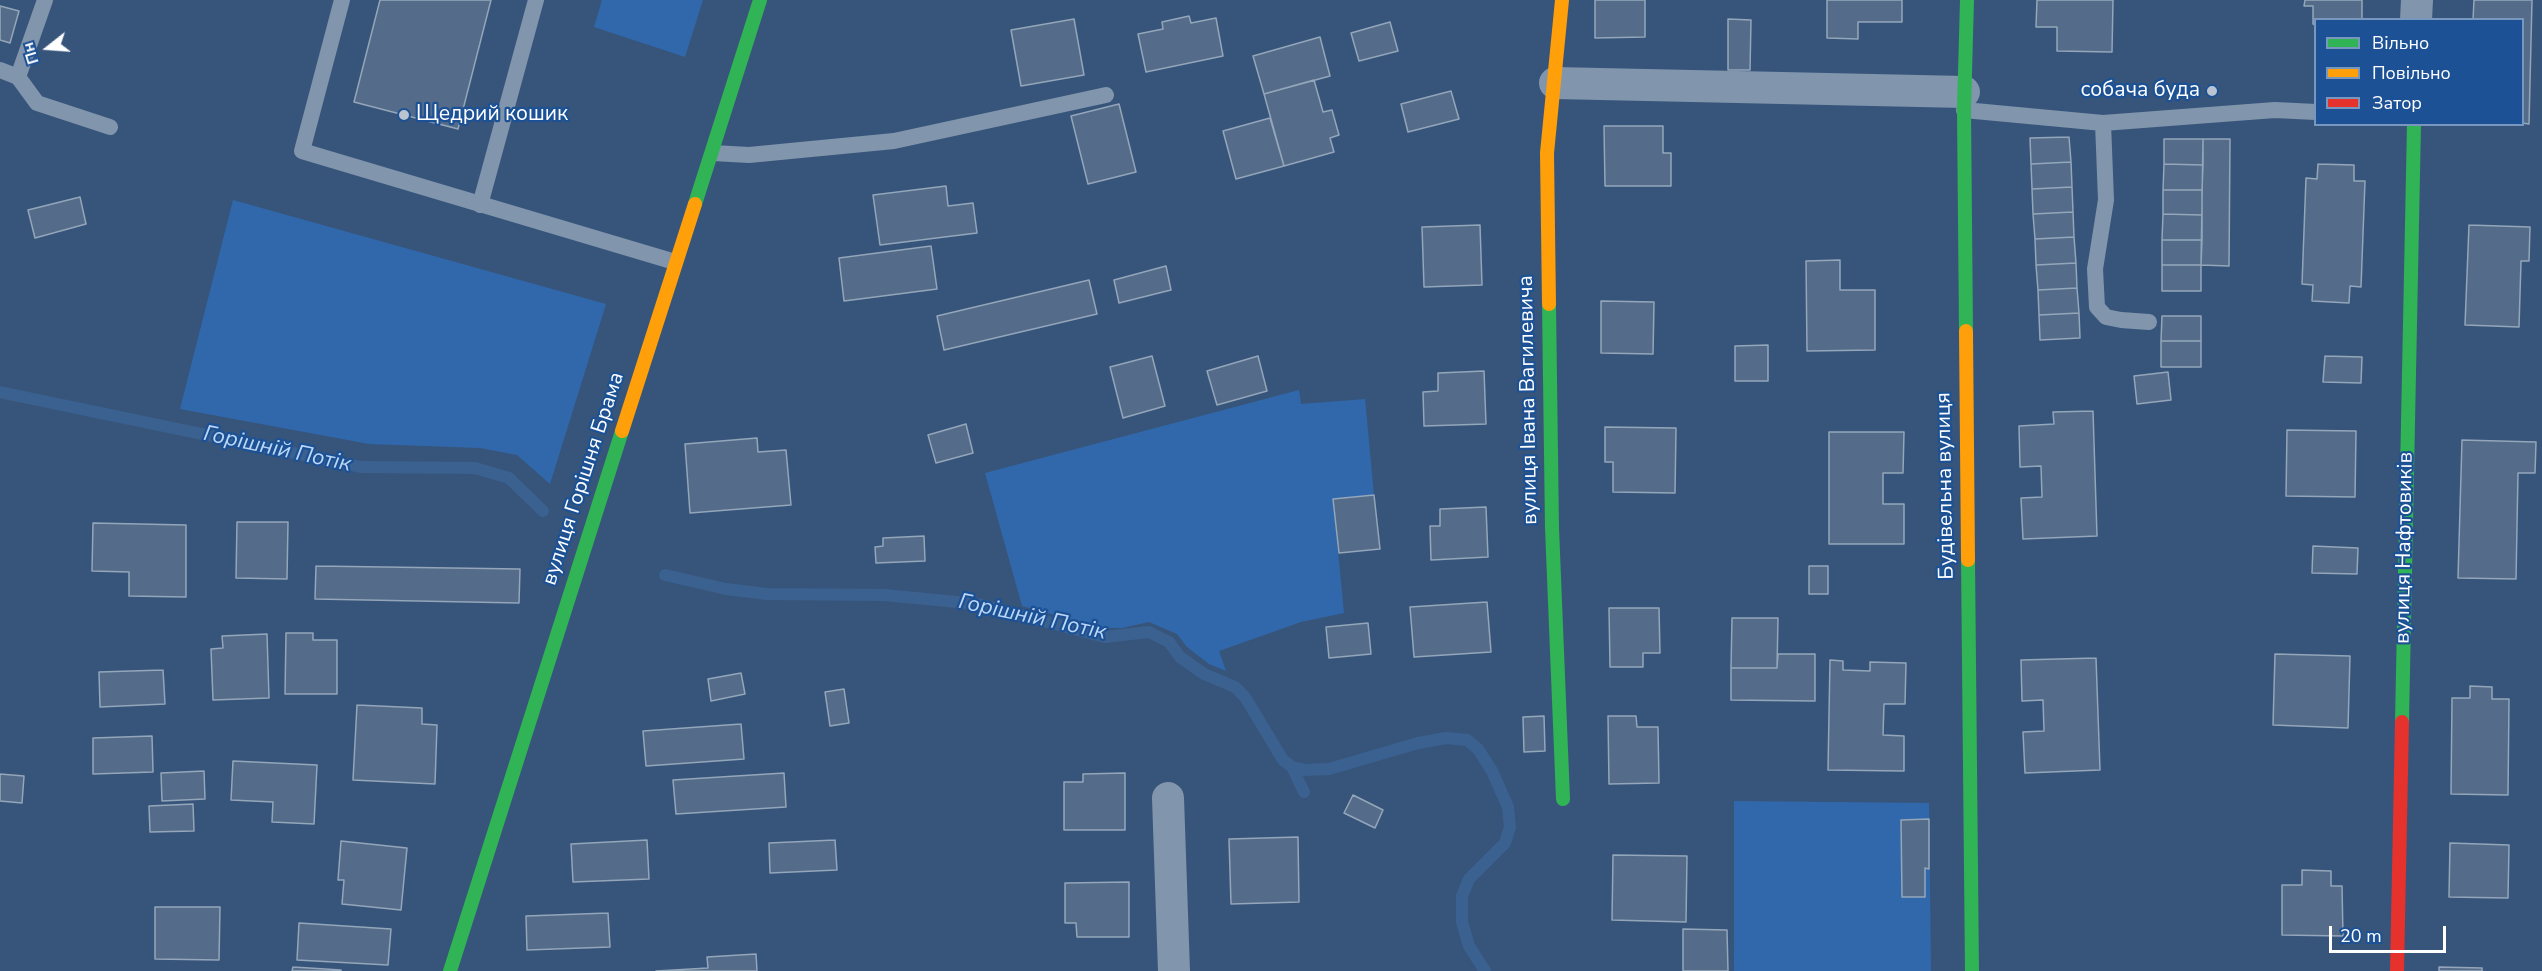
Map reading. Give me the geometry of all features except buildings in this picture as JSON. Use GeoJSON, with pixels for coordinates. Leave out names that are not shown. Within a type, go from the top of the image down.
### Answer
{"type":"FeatureCollection","features":[{"type":"Feature","properties":{"kind":"street","name":"вулиця Горішня Брама"},"geometry":{"type":"LineString","coordinates":[[450,971],[760,0]]}},
{"type":"Feature","properties":{"kind":"street","name":"вулиця Івана Вагилевича"},"geometry":{"type":"LineString","coordinates":[[1562,0],[1547,153],[1552,528],[1563,799]]}},
{"type":"Feature","properties":{"kind":"street","name":"Будівельна вулиця"},"geometry":{"type":"LineString","coordinates":[[1966,0],[1964,101],[1972,971]]}},
{"type":"Feature","properties":{"kind":"street"},"geometry":{"type":"LineString","coordinates":[[2416,0],[2416,18]]}},
{"type":"Feature","properties":{"kind":"street"},"geometry":{"type":"LineString","coordinates":[[1555,82],[1964,101]]}},
{"type":"Feature","properties":{"kind":"street","name":"вулиця Нафтовиків"},"geometry":{"type":"LineString","coordinates":[[2397,971],[2414,126]]}},
{"type":"Feature","properties":{"kind":"street"},"geometry":{"type":"LineString","coordinates":[[1168,798],[1174,971]]}},
{"type":"Feature","properties":{"kind":"lane"},"geometry":{"type":"LineString","coordinates":[[18,77],[45,0]]}},
{"type":"Feature","properties":{"kind":"lane"},"geometry":{"type":"LineString","coordinates":[[342,0],[302,152],[675,262]]}},
{"type":"Feature","properties":{"kind":"lane"},"geometry":{"type":"LineString","coordinates":[[480,205],[536,0]]}},
{"type":"Feature","properties":{"kind":"lane"},"geometry":{"type":"LineString","coordinates":[[0,70],[18,77],[37,103],[110,127]]}},
{"type":"Feature","properties":{"kind":"lane"},"geometry":{"type":"LineString","coordinates":[[713,153],[749,154],[894,141],[1107,95]]}},
{"type":"Feature","properties":{"kind":"lane"},"geometry":{"type":"LineString","coordinates":[[1964,101],[2103,123],[2276,110],[2314,112]]}},
{"type":"Feature","properties":{"kind":"lane"},"geometry":{"type":"LineString","coordinates":[[2103,123],[2106,200],[2095,269],[2097,307],[2106,316],[2121,320],[2149,322]]}},
{"type":"Feature","properties":{"kind":"shaded area"},"geometry":{"type":"Polygon","coordinates":[[[602,0],[703,0],[685,57],[594,27],[602,0]]]}},
{"type":"Feature","properties":{"kind":"shaded area"},"geometry":{"type":"Polygon","coordinates":[[[233,200],[606,304],[550,484],[517,455],[480,448],[369,444],[180,409],[233,200]]]}},
{"type":"Feature","properties":{"kind":"shaded area"},"geometry":{"type":"Polygon","coordinates":[[[1299,390],[1301,404],[1365,399],[1374,495],[1333,500],[1344,613],[1301,622],[1219,651],[1226,671],[1209,664],[1187,647],[1177,634],[1149,622],[1122,628],[1104,628],[1022,606],[985,473],[1299,390]]]}},
{"type":"Feature","properties":{"kind":"shaded area"},"geometry":{"type":"Polygon","coordinates":[[[1734,801],[1929,803],[1931,971],[1734,971],[1734,801]]]}},
{"type":"Feature","properties":{"kind":"waterway","name":"Горішній Потік"},"geometry":{"type":"LineString","coordinates":[[0,392],[361,467],[475,468],[509,478],[543,511]]}},
{"type":"Feature","properties":{"kind":"waterway","name":"Горішній Потік"},"geometry":{"type":"LineString","coordinates":[[665,575],[726,589],[767,594],[884,595],[978,604],[1105,637],[1149,632],[1169,642],[1180,657],[1204,674],[1235,687],[1245,697],[1283,760],[1292,767],[1306,770],[1329,769],[1418,743],[1446,738],[1467,740],[1478,749],[1492,771],[1508,807],[1510,827],[1505,843],[1469,879],[1462,896],[1462,922],[1469,946],[1485,971]]}},
{"type":"Feature","properties":{"kind":"waterway"},"geometry":{"type":"LineString","coordinates":[[1292,767],[1304,792]]}},
{"type":"Feature","properties":{"kind":"traffic: fast"},"geometry":{"type":"LineString","coordinates":[[695,204],[760,0]]}},
{"type":"Feature","properties":{"kind":"traffic: fast"},"geometry":{"type":"LineString","coordinates":[[1966,331],[1964,110],[1967,0]]}},
{"type":"Feature","properties":{"kind":"traffic: fast"},"geometry":{"type":"LineString","coordinates":[[2402,722],[2414,126]]}},
{"type":"Feature","properties":{"kind":"traffic: fast"},"geometry":{"type":"LineString","coordinates":[[1549,304],[1552,528],[1563,799]]}},
{"type":"Feature","properties":{"kind":"traffic: fast"},"geometry":{"type":"LineString","coordinates":[[450,971],[622,431]]}},
{"type":"Feature","properties":{"kind":"traffic: fast"},"geometry":{"type":"LineString","coordinates":[[1968,560],[1972,971]]}},
{"type":"Feature","properties":{"kind":"traffic: slow"},"geometry":{"type":"LineString","coordinates":[[1549,304],[1547,153],[1562,0]]}},
{"type":"Feature","properties":{"kind":"traffic: slow"},"geometry":{"type":"LineString","coordinates":[[622,431],[695,204]]}},
{"type":"Feature","properties":{"kind":"traffic: slow"},"geometry":{"type":"LineString","coordinates":[[1966,331],[1968,560]]}},
{"type":"Feature","properties":{"kind":"traffic: jam"},"geometry":{"type":"LineString","coordinates":[[2397,971],[2402,722]]}},
{"type":"Feature","properties":{"kind":"place","name":"собача буда"},"geometry":{"type":"Point","coordinates":[2212,91]}},
{"type":"Feature","properties":{"kind":"place","name":"Щедрий кошик"},"geometry":{"type":"Point","coordinates":[404,115]}}]}
